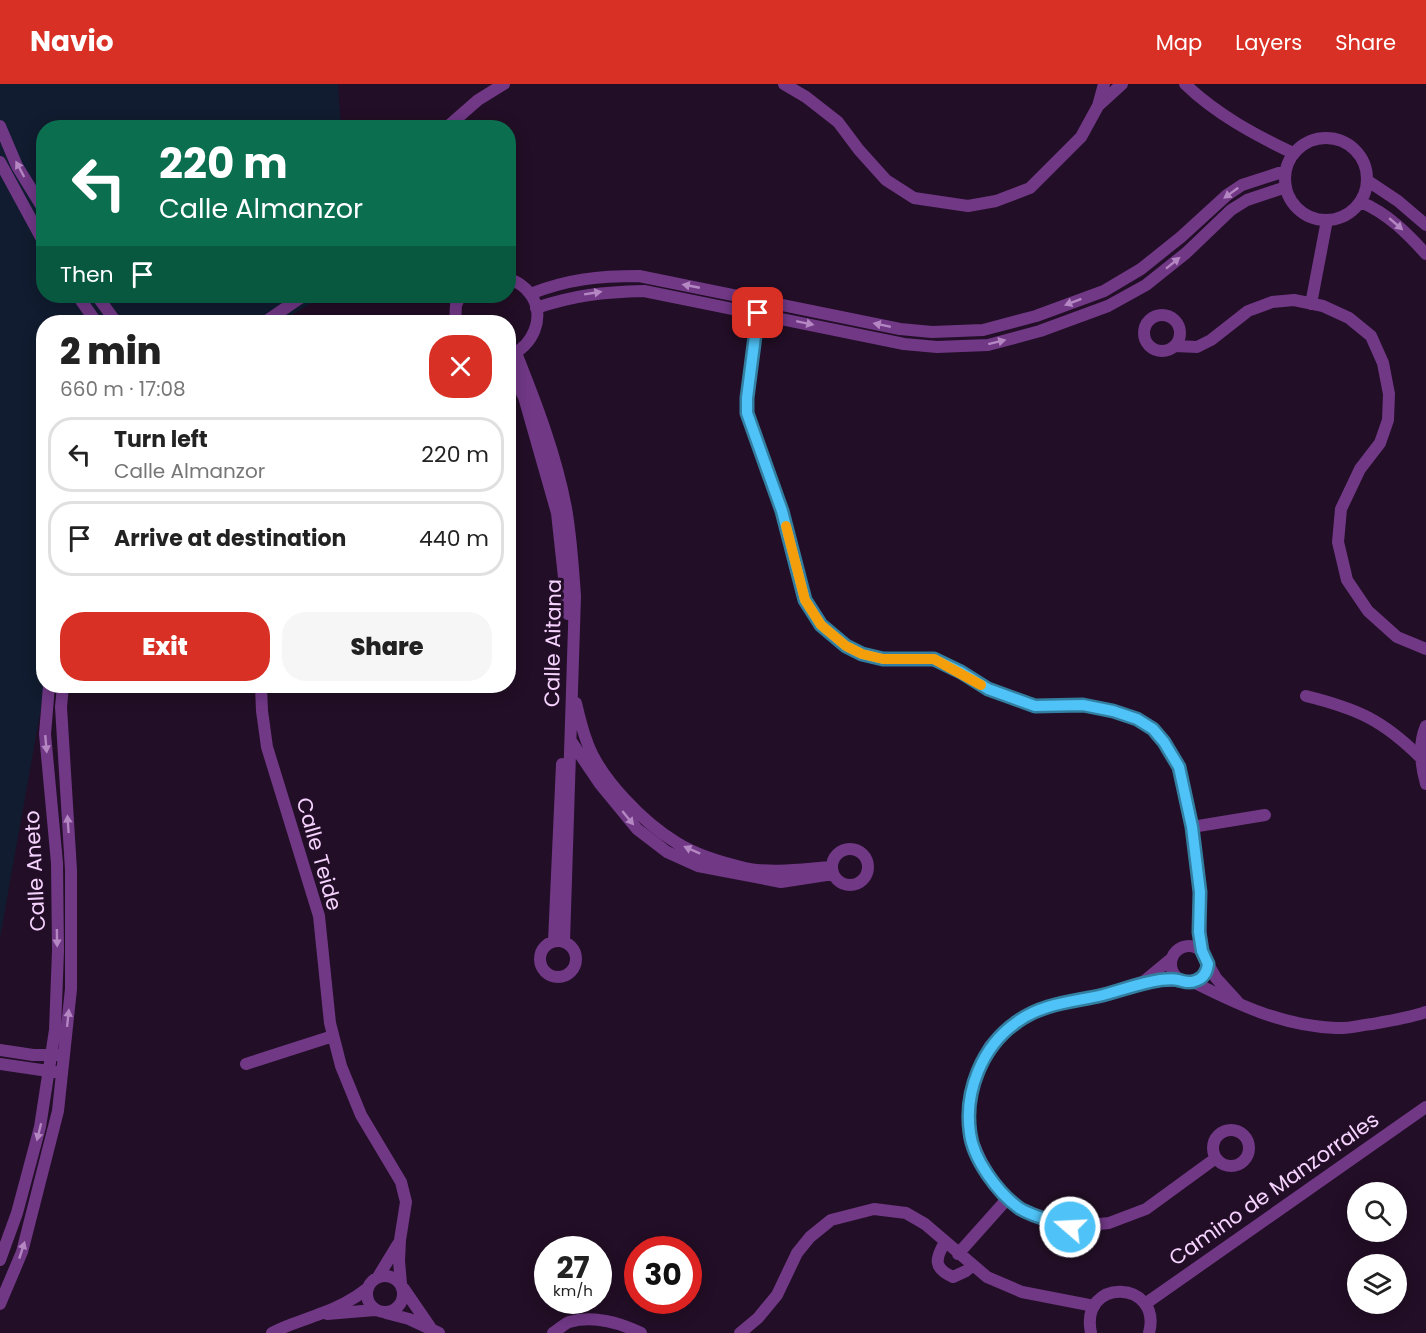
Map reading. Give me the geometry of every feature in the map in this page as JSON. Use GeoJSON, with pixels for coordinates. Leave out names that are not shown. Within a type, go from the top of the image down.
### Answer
{"type":"FeatureCollection","features":[{"type":"Feature","properties":{"kind":"street"},"geometry":{"type":"LineString","coordinates":[[455,120],[478,100],[504,84]]}},
{"type":"Feature","properties":{"kind":"street"},"geometry":{"type":"LineString","coordinates":[[784,84],[806,97],[838,122],[886,180],[914,198],[968,206],[996,201],[1030,188],[1081,137],[1098,106],[1104,84]]}},
{"type":"Feature","properties":{"kind":"street"},"geometry":{"type":"LineString","coordinates":[[1098,106],[1122,84]]}},
{"type":"Feature","properties":{"kind":"street"},"geometry":{"type":"LineString","coordinates":[[1185,84],[1224,115],[1293,153]]}},
{"type":"Feature","properties":{"kind":"street"},"geometry":{"type":"LineString","coordinates":[[0,126],[17,166],[36,197]]}},
{"type":"Feature","properties":{"kind":"street"},"geometry":{"type":"LineString","coordinates":[[1328,137],[1352,146],[1361,156],[1366,168],[1368,181],[1361,202],[1352,212],[1340,218],[1327,220],[1313,218],[1300,211],[1291,201],[1286,187],[1285,171],[1293,153],[1303,144],[1328,137]]}},
{"type":"Feature","properties":{"kind":"street"},"geometry":{"type":"LineString","coordinates":[[0,162],[36,231]]}},
{"type":"Feature","properties":{"kind":"street"},"geometry":{"type":"LineString","coordinates":[[530,294],[562,282],[599,276],[639,276],[900,329],[932,332],[983,330],[1036,316],[1104,291],[1142,269],[1227,195],[1242,185],[1285,171]]}},
{"type":"Feature","properties":{"kind":"street"},"geometry":{"type":"LineString","coordinates":[[1368,181],[1398,201],[1426,225]]}},
{"type":"Feature","properties":{"kind":"street"},"geometry":{"type":"LineString","coordinates":[[536,308],[567,298],[603,292],[644,291],[904,344],[936,347],[988,345],[1040,331],[1108,306],[1146,285],[1186,253],[1231,210],[1247,200],[1286,187]]}},
{"type":"Feature","properties":{"kind":"street"},"geometry":{"type":"LineString","coordinates":[[1361,202],[1381,211],[1398,224],[1426,254]]}},
{"type":"Feature","properties":{"kind":"street"},"geometry":{"type":"LineString","coordinates":[[1311,304],[1327,220]]}},
{"type":"Feature","properties":{"kind":"street"},"geometry":{"type":"LineString","coordinates":[[516,282],[530,294],[536,308],[537,321],[526,345],[516,352]]}},
{"type":"Feature","properties":{"kind":"street"},"geometry":{"type":"LineString","coordinates":[[1175,346],[1197,347],[1211,340],[1248,310],[1272,302],[1294,300],[1323,306],[1349,318],[1371,336],[1383,363],[1389,394],[1388,420],[1380,443],[1360,470],[1341,509],[1338,542],[1347,580],[1368,611],[1397,637],[1426,649]]}},
{"type":"Feature","properties":{"kind":"street"},"geometry":{"type":"LineString","coordinates":[[275,315],[293,303]]}},
{"type":"Feature","properties":{"kind":"street"},"geometry":{"type":"LineString","coordinates":[[758,313],[747,413],[782,511],[805,600],[821,625],[846,646],[862,654],[883,659],[934,659],[988,689],[1035,706],[1083,705],[1137,719],[1153,729],[1179,767],[1192,827],[1200,892],[1198,913],[1202,951],[1216,978],[1242,1006]]}},
{"type":"Feature","properties":{"kind":"street","name":"Calle Aitana"},"geometry":{"type":"LineString","coordinates":[[516,363],[536,402],[565,506],[575,596],[572,690],[567,736]]}},
{"type":"Feature","properties":{"kind":"street","name":"Calle Aitana"},"geometry":{"type":"LineString","coordinates":[[516,382],[524,397],[557,513],[568,611],[567,769],[559,941]]}},
{"type":"Feature","properties":{"kind":"street"},"geometry":{"type":"LineString","coordinates":[[567,736],[589,758],[606,776],[642,817],[677,844],[708,857],[747,868],[832,871],[781,882],[698,866],[667,852],[637,829],[592,772],[589,758],[587,744],[572,690]]}},
{"type":"Feature","properties":{"kind":"street","name":"Calle Aneto"},"geometry":{"type":"LineString","coordinates":[[0,1304],[22,1252],[58,1111],[62,1073],[55,1029],[58,951],[57,863],[45,734],[48,693]]}},
{"type":"Feature","properties":{"kind":"street","name":"Calle Aneto"},"geometry":{"type":"LineString","coordinates":[[0,1260],[40,1127],[49,1071],[58,1055],[71,989],[71,870],[61,707],[62,693]]}},
{"type":"Feature","properties":{"kind":"street","name":"Calle Teide"},"geometry":{"type":"LineString","coordinates":[[261,693],[261,711],[267,747],[319,916],[327,999],[341,1066],[361,1115],[401,1182],[406,1203],[400,1240],[399,1261],[402,1286]]}},
{"type":"Feature","properties":{"kind":"street"},"geometry":{"type":"LineString","coordinates":[[1306,696],[1368,715],[1408,744],[1422,759]]}},
{"type":"Feature","properties":{"kind":"street"},"geometry":{"type":"LineString","coordinates":[[1426,726],[1421,737],[1422,771],[1426,784]]}},
{"type":"Feature","properties":{"kind":"street"},"geometry":{"type":"LineString","coordinates":[[567,769],[576,759],[589,758]]}},
{"type":"Feature","properties":{"kind":"street"},"geometry":{"type":"LineString","coordinates":[[567,769],[592,772]]}},
{"type":"Feature","properties":{"kind":"street"},"geometry":{"type":"LineString","coordinates":[[1192,827],[1265,815]]}},
{"type":"Feature","properties":{"kind":"street"},"geometry":{"type":"LineString","coordinates":[[1142,982],[1182,947],[1198,913]]}},
{"type":"Feature","properties":{"kind":"street"},"geometry":{"type":"LineString","coordinates":[[1182,947],[1193,946],[1202,951]]}},
{"type":"Feature","properties":{"kind":"street"},"geometry":{"type":"LineString","coordinates":[[1172,958],[1172,970],[1179,980]]}},
{"type":"Feature","properties":{"kind":"street"},"geometry":{"type":"LineString","coordinates":[[1193,982],[1203,976],[1208,964]]}},
{"type":"Feature","properties":{"kind":"street"},"geometry":{"type":"LineString","coordinates":[[1216,1158],[1146,1209],[1108,1223],[1070,1227],[1020,1209],[996,1187],[970,1135],[969,1107],[975,1078],[990,1046],[1016,1022],[1042,1008],[1103,995],[1142,982],[1179,980],[1193,982],[1242,1006],[1286,1021],[1338,1028],[1393,1021],[1426,1012]]}},
{"type":"Feature","properties":{"kind":"street"},"geometry":{"type":"LineString","coordinates":[[246,1064],[333,1036]]}},
{"type":"Feature","properties":{"kind":"street"},"geometry":{"type":"LineString","coordinates":[[0,1050],[58,1055]]}},
{"type":"Feature","properties":{"kind":"street"},"geometry":{"type":"LineString","coordinates":[[0,1064],[62,1073]]}},
{"type":"Feature","properties":{"kind":"street","name":"Camino de Manzorrales"},"geometry":{"type":"LineString","coordinates":[[1145,1304],[1426,1107]]}},
{"type":"Feature","properties":{"kind":"street"},"geometry":{"type":"LineString","coordinates":[[958,1254],[1008,1198]]}},
{"type":"Feature","properties":{"kind":"street"},"geometry":{"type":"LineString","coordinates":[[740,1333],[758,1318],[777,1295],[797,1253],[810,1237],[831,1220],[874,1209],[906,1213],[926,1224],[987,1277],[1022,1292],[1094,1306]]}},
{"type":"Feature","properties":{"kind":"street","name":"Calle Teide"},"geometry":{"type":"LineString","coordinates":[[378,1277],[400,1240]]}},
{"type":"Feature","properties":{"kind":"street"},"geometry":{"type":"LineString","coordinates":[[945,1242],[938,1254],[937,1262],[940,1269],[953,1277],[972,1266]]}},
{"type":"Feature","properties":{"kind":"street"},"geometry":{"type":"LineString","coordinates":[[272,1333],[281,1327],[320,1314],[353,1299],[378,1277],[391,1276],[402,1286],[435,1330]]}},
{"type":"Feature","properties":{"kind":"street"},"geometry":{"type":"LineString","coordinates":[[320,1314],[392,1312],[401,1304],[404,1293],[402,1286]]}},
{"type":"Feature","properties":{"kind":"street"},"geometry":{"type":"LineString","coordinates":[[368,1288],[368,1300],[380,1311],[435,1330]]}},
{"type":"Feature","properties":{"kind":"street"},"geometry":{"type":"LineString","coordinates":[[1091,1333],[1090,1314],[1094,1306],[1100,1298],[1119,1291],[1129,1292],[1145,1304],[1150,1312],[1149,1333]]}},
{"type":"Feature","properties":{"kind":"street"},"geometry":{"type":"LineString","coordinates":[[553,1333],[568,1323],[591,1320],[624,1325],[642,1333]]}},
{"type":"Feature","properties":{"kind":"shaded area"},"geometry":{"type":"Polygon","coordinates":[[[0,84],[338,84],[341,120],[36,120],[36,303],[311,303],[292,315],[36,315],[36,693],[44,693],[0,938],[0,84]]]}},
{"type":"Feature","properties":{"kind":"slow traffic"},"geometry":{"type":"LineString","coordinates":[[786,526],[805,600],[821,625],[846,646],[862,654],[883,659],[934,659],[981,685]]}},
{"type":"Feature","properties":{"kind":"route"},"geometry":{"type":"LineString","coordinates":[[758,313],[747,413],[782,511],[805,600],[821,625],[846,646],[862,654],[883,659],[934,659],[988,689],[1035,706],[1083,705],[1137,719],[1153,729],[1179,767],[1198,869],[1199,932],[1202,951],[1207,959],[1207,970],[1199,980],[1193,982],[1170,979],[1142,982],[1103,995],[1042,1008],[1016,1022],[990,1046],[975,1078],[969,1107],[970,1135],[996,1187],[1020,1209],[1070,1227]]}}]}
